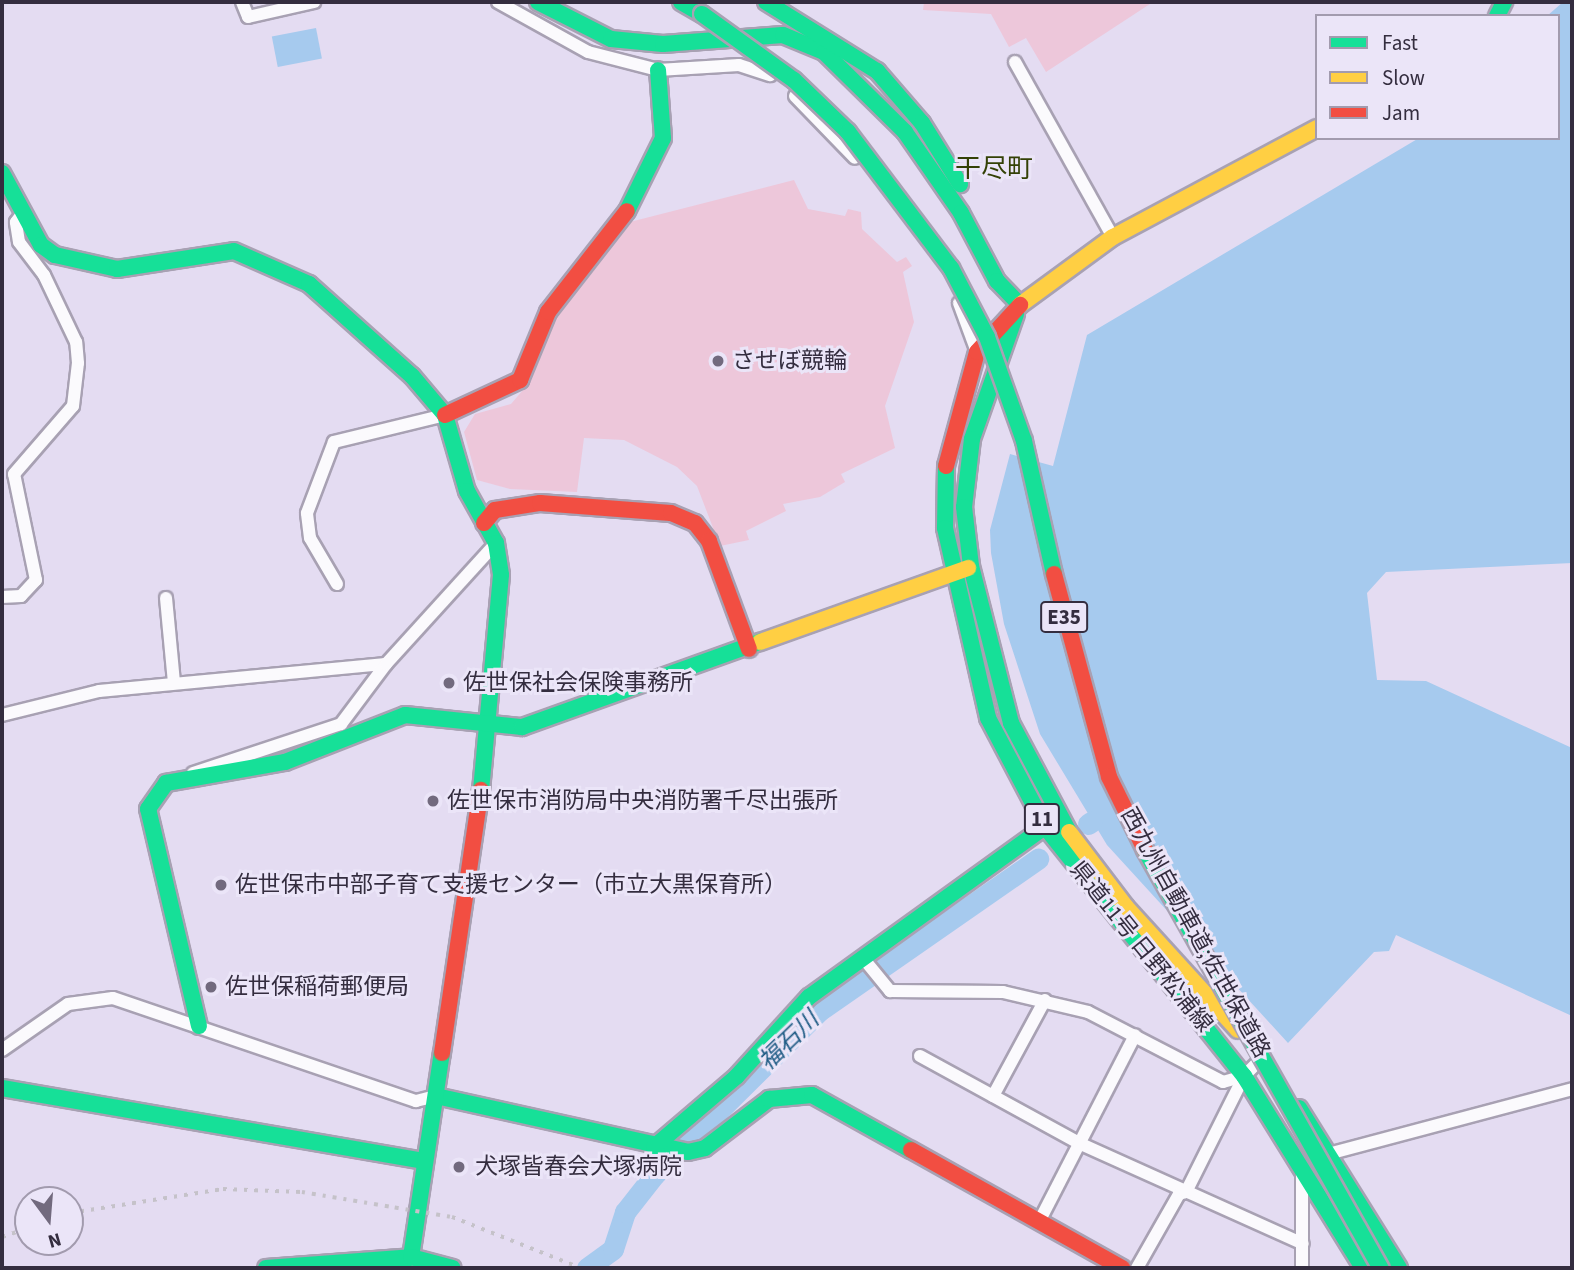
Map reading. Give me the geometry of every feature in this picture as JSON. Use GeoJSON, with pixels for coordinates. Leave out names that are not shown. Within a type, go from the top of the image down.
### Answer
{"type":"FeatureCollection","features":[{"type":"Feature","properties":{"kind":"main road"},"geometry":{"type":"LineString","coordinates":[[538,2],[611,39],[663,44],[783,36],[824,52],[905,132],[961,213],[997,281],[1020,306]]}},
{"type":"Feature","properties":{"kind":"main road","name":"西九州自動車道;佐世保道路"},"geometry":{"type":"LineString","coordinates":[[681,2],[794,80],[839,122],[906,201],[951,268],[987,337],[1024,440],[1071,648],[1109,777],[1163,886],[1381,1268]]}},
{"type":"Feature","properties":{"kind":"main road"},"geometry":{"type":"LineString","coordinates":[[766,2],[877,71],[922,123],[1009,272],[1020,306]]}},
{"type":"Feature","properties":{"kind":"main road"},"geometry":{"type":"LineString","coordinates":[[445,415],[520,380],[548,312],[634,201],[663,138],[659,70]]}},
{"type":"Feature","properties":{"kind":"main road"},"geometry":{"type":"LineString","coordinates":[[1020,306],[1113,237],[1315,129]]}},
{"type":"Feature","properties":{"kind":"main road"},"geometry":{"type":"LineString","coordinates":[[2,173],[41,246],[82,263],[117,269],[214,250],[267,262],[344,311],[445,415],[467,491],[496,543],[501,575],[491,724],[411,1257]]}},
{"type":"Feature","properties":{"kind":"main road","name":"県道11号 日野松浦線"},"geometry":{"type":"LineString","coordinates":[[1020,306],[977,352],[946,464],[945,528],[953,573],[988,718],[1052,822],[1244,1076],[1302,1162],[1363,1268]]}},
{"type":"Feature","properties":{"kind":"main road","name":"県道11号 日野松浦線"},"geometry":{"type":"LineString","coordinates":[[1020,306],[972,439],[964,507],[971,566],[1011,723],[1052,822],[1263,1057],[1332,1153],[1399,1268]]}},
{"type":"Feature","properties":{"kind":"main road"},"geometry":{"type":"LineString","coordinates":[[484,523],[495,510],[540,503],[671,513],[695,523],[709,541],[749,649]]}},
{"type":"Feature","properties":{"kind":"main road"},"geometry":{"type":"LineString","coordinates":[[199,1026],[148,809],[166,783],[285,762],[405,715],[522,727],[749,649],[971,566]]}},
{"type":"Feature","properties":{"kind":"main road"},"geometry":{"type":"LineString","coordinates":[[655,1147],[737,1076],[809,997],[865,961],[1052,822]]}},
{"type":"Feature","properties":{"kind":"main road"},"geometry":{"type":"LineString","coordinates":[[2,1088],[425,1161]]}},
{"type":"Feature","properties":{"kind":"main road"},"geometry":{"type":"LineString","coordinates":[[436,1096],[655,1147],[688,1152],[705,1148],[769,1099],[812,1095],[1122,1268]]}},
{"type":"Feature","properties":{"kind":"main road"},"geometry":{"type":"LineString","coordinates":[[392,1268],[411,1257]]}},
{"type":"Feature","properties":{"kind":"main road"},"geometry":{"type":"LineString","coordinates":[[266,1268],[411,1257],[453,1268]]}},
{"type":"Feature","properties":{"kind":"street"},"geometry":{"type":"LineString","coordinates":[[242,2],[248,17],[314,2]]}},
{"type":"Feature","properties":{"kind":"street"},"geometry":{"type":"LineString","coordinates":[[498,2],[588,52],[659,70],[739,65],[762,69],[783,84],[860,162],[914,231],[947,279],[977,352]]}},
{"type":"Feature","properties":{"kind":"street"},"geometry":{"type":"LineString","coordinates":[[1015,62],[1113,237]]}},
{"type":"Feature","properties":{"kind":"street"},"geometry":{"type":"LineString","coordinates":[[2,597],[21,596],[36,580],[15,474],[73,406],[78,363],[76,342],[44,275],[19,242],[16,222],[22,214]]}},
{"type":"Feature","properties":{"kind":"street"},"geometry":{"type":"LineString","coordinates":[[337,584],[310,538],[307,513],[334,442],[445,415]]}},
{"type":"Feature","properties":{"kind":"street"},"geometry":{"type":"LineString","coordinates":[[183,778],[341,724],[386,664],[496,543]]}},
{"type":"Feature","properties":{"kind":"street"},"geometry":{"type":"LineString","coordinates":[[166,598],[174,682]]}},
{"type":"Feature","properties":{"kind":"street"},"geometry":{"type":"LineString","coordinates":[[2,715],[99,691],[386,664]]}},
{"type":"Feature","properties":{"kind":"street"},"geometry":{"type":"LineString","coordinates":[[865,961],[890,991],[1003,992],[1045,1000],[1135,1035],[1223,1082],[1244,1076]]}},
{"type":"Feature","properties":{"kind":"street"},"geometry":{"type":"LineString","coordinates":[[2,1050],[68,1004],[96,997],[199,1026],[415,1101],[436,1096]]}},
{"type":"Feature","properties":{"kind":"street"},"geometry":{"type":"LineString","coordinates":[[993,1096],[1045,1000]]}},
{"type":"Feature","properties":{"kind":"street"},"geometry":{"type":"LineString","coordinates":[[1040,1222],[1135,1035]]}},
{"type":"Feature","properties":{"kind":"street"},"geometry":{"type":"LineString","coordinates":[[920,1055],[1081,1144],[1303,1244]]}},
{"type":"Feature","properties":{"kind":"street"},"geometry":{"type":"LineString","coordinates":[[1137,1268],[1179,1194],[1186,1192],[1244,1076],[1263,1057]]}},
{"type":"Feature","properties":{"kind":"street"},"geometry":{"type":"LineString","coordinates":[[1332,1153],[1572,1089]]}},
{"type":"Feature","properties":{"kind":"street"},"geometry":{"type":"LineString","coordinates":[[1302,1162],[1302,1268]]}},
{"type":"Feature","properties":{"kind":"shaded area"},"geometry":{"type":"Polygon","coordinates":[[[924,2],[1153,2],[1046,72],[1026,38],[1009,47],[991,14],[923,10],[924,2]]]}},
{"type":"Feature","properties":{"kind":"shaded area","name":"させぼ競輪"},"geometry":{"type":"Polygon","coordinates":[[[794,180],[808,209],[845,216],[848,209],[861,212],[862,229],[897,262],[906,257],[912,266],[903,272],[914,322],[885,406],[895,448],[841,474],[845,482],[820,497],[783,504],[786,511],[746,531],[749,540],[720,546],[697,486],[677,467],[624,440],[584,438],[577,492],[510,489],[477,480],[464,432],[475,414],[511,404],[529,383],[556,311],[626,223],[794,180]]]}},
{"type":"Feature","properties":{"kind":"water"},"geometry":{"type":"Polygon","coordinates":[[[1563,2],[1572,2],[1572,563],[1386,572],[1367,593],[1377,680],[1426,681],[1572,748],[1572,1016],[1396,935],[1389,951],[1374,952],[1288,1043],[1107,845],[1040,734],[1004,624],[991,553],[990,530],[1010,454],[1053,466],[1087,335],[1416,140],[1560,140],[1560,14],[1549,14],[1563,2]]]}},
{"type":"Feature","properties":{"kind":"water"},"geometry":{"type":"Polygon","coordinates":[[[316,28],[322,58],[278,67],[272,37],[316,28]]]}},
{"type":"Feature","properties":{"kind":"waterway","name":"福石川"},"geometry":{"type":"LineString","coordinates":[[587,1268],[613,1249],[625,1212],[654,1175],[819,1011],[1038,859]]}},
{"type":"Feature","properties":{"kind":"railway"},"geometry":{"type":"LineString","coordinates":[[84,1211],[223,1189],[302,1192],[452,1217],[581,1268]]}},
{"type":"Feature","properties":{"kind":"railway"},"geometry":{"type":"LineString","coordinates":[[2,1237],[14,1233]]}},
{"type":"Feature","properties":{"kind":"traffic: fast"},"geometry":{"type":"LineString","coordinates":[[538,2],[611,39],[663,44],[783,35],[824,52],[905,132],[961,213],[997,281],[1020,305]]}},
{"type":"Feature","properties":{"kind":"traffic: fast"},"geometry":{"type":"LineString","coordinates":[[681,2],[702,14]]}},
{"type":"Feature","properties":{"kind":"traffic: fast"},"geometry":{"type":"LineString","coordinates":[[766,2],[877,71],[922,123],[960,184]]}},
{"type":"Feature","properties":{"kind":"traffic: fast"},"geometry":{"type":"LineString","coordinates":[[1498,14],[1504,2]]}},
{"type":"Feature","properties":{"kind":"traffic: fast"},"geometry":{"type":"LineString","coordinates":[[702,14],[794,80],[848,132],[951,268],[987,337],[1024,441],[1054,574]]}},
{"type":"Feature","properties":{"kind":"traffic: fast"},"geometry":{"type":"LineString","coordinates":[[627,211],[663,138],[658,70]]}},
{"type":"Feature","properties":{"kind":"traffic: fast"},"geometry":{"type":"LineString","coordinates":[[2,173],[41,245],[55,255],[117,269],[234,251],[309,284],[412,376],[445,415],[467,491],[496,543],[501,575],[481,790]]}},
{"type":"Feature","properties":{"kind":"traffic: fast"},"geometry":{"type":"LineString","coordinates":[[1016,314],[972,439],[964,507],[971,566],[1011,723],[1069,832]]}},
{"type":"Feature","properties":{"kind":"traffic: fast"},"geometry":{"type":"LineString","coordinates":[[946,466],[945,528],[988,718],[1046,828],[1244,1076],[1363,1268]]}},
{"type":"Feature","properties":{"kind":"traffic: fast"},"geometry":{"type":"LineString","coordinates":[[199,1026],[148,809],[166,783],[285,762],[405,715],[522,727],[760,642]]}},
{"type":"Feature","properties":{"kind":"traffic: fast"},"geometry":{"type":"LineString","coordinates":[[654,1147],[737,1076],[809,997],[1054,820]]}},
{"type":"Feature","properties":{"kind":"traffic: fast"},"geometry":{"type":"LineString","coordinates":[[1145,850],[1381,1268]]}},
{"type":"Feature","properties":{"kind":"traffic: fast"},"geometry":{"type":"LineString","coordinates":[[401,1262],[411,1257],[442,1053]]}},
{"type":"Feature","properties":{"kind":"traffic: fast"},"geometry":{"type":"LineString","coordinates":[[2,1088],[425,1161]]}},
{"type":"Feature","properties":{"kind":"traffic: fast"},"geometry":{"type":"LineString","coordinates":[[436,1096],[688,1152],[705,1148],[769,1099],[812,1095],[911,1150]]}},
{"type":"Feature","properties":{"kind":"traffic: fast"},"geometry":{"type":"LineString","coordinates":[[1299,1108],[1399,1268]]}},
{"type":"Feature","properties":{"kind":"traffic: fast"},"geometry":{"type":"LineString","coordinates":[[266,1268],[411,1257],[453,1268]]}},
{"type":"Feature","properties":{"kind":"traffic: slow"},"geometry":{"type":"LineString","coordinates":[[1020,305],[1113,237],[1315,129]]}},
{"type":"Feature","properties":{"kind":"traffic: slow"},"geometry":{"type":"LineString","coordinates":[[760,642],[968,568]]}},
{"type":"Feature","properties":{"kind":"traffic: slow"},"geometry":{"type":"LineString","coordinates":[[1069,832],[1126,907],[1238,1030]]}},
{"type":"Feature","properties":{"kind":"traffic: jam"},"geometry":{"type":"LineString","coordinates":[[445,415],[520,380],[548,312],[627,211]]}},
{"type":"Feature","properties":{"kind":"traffic: jam"},"geometry":{"type":"LineString","coordinates":[[946,466],[977,352],[1020,305]]}},
{"type":"Feature","properties":{"kind":"traffic: jam"},"geometry":{"type":"LineString","coordinates":[[484,523],[495,510],[540,503],[671,513],[695,523],[709,541],[749,649]]}},
{"type":"Feature","properties":{"kind":"traffic: jam"},"geometry":{"type":"LineString","coordinates":[[1054,574],[1109,777],[1145,850]]}},
{"type":"Feature","properties":{"kind":"traffic: jam"},"geometry":{"type":"LineString","coordinates":[[442,1053],[481,790]]}},
{"type":"Feature","properties":{"kind":"traffic: jam"},"geometry":{"type":"LineString","coordinates":[[911,1150],[1122,1268]]}},
{"type":"Feature","properties":{"kind":"place","name":"させぼ競輪"},"geometry":{"type":"Point","coordinates":[718,361]}},
{"type":"Feature","properties":{"kind":"place","name":"佐世保社会保険事務所"},"geometry":{"type":"Point","coordinates":[449,683]}},
{"type":"Feature","properties":{"kind":"place","name":"佐世保市消防局中央消防署千尽出張所"},"geometry":{"type":"Point","coordinates":[433,801]}},
{"type":"Feature","properties":{"kind":"place","name":"佐世保市中部子育て支援センター（市立大黒保育所）"},"geometry":{"type":"Point","coordinates":[221,885]}},
{"type":"Feature","properties":{"kind":"place","name":"佐世保稲荷郵便局"},"geometry":{"type":"Point","coordinates":[211,987]}},
{"type":"Feature","properties":{"kind":"place","name":"犬塚皆春会犬塚病院"},"geometry":{"type":"Point","coordinates":[459,1167]}},
{"type":"Feature","properties":{"kind":"district","name":"干尽町"},"geometry":{"type":"Point","coordinates":[994,169]}}]}
